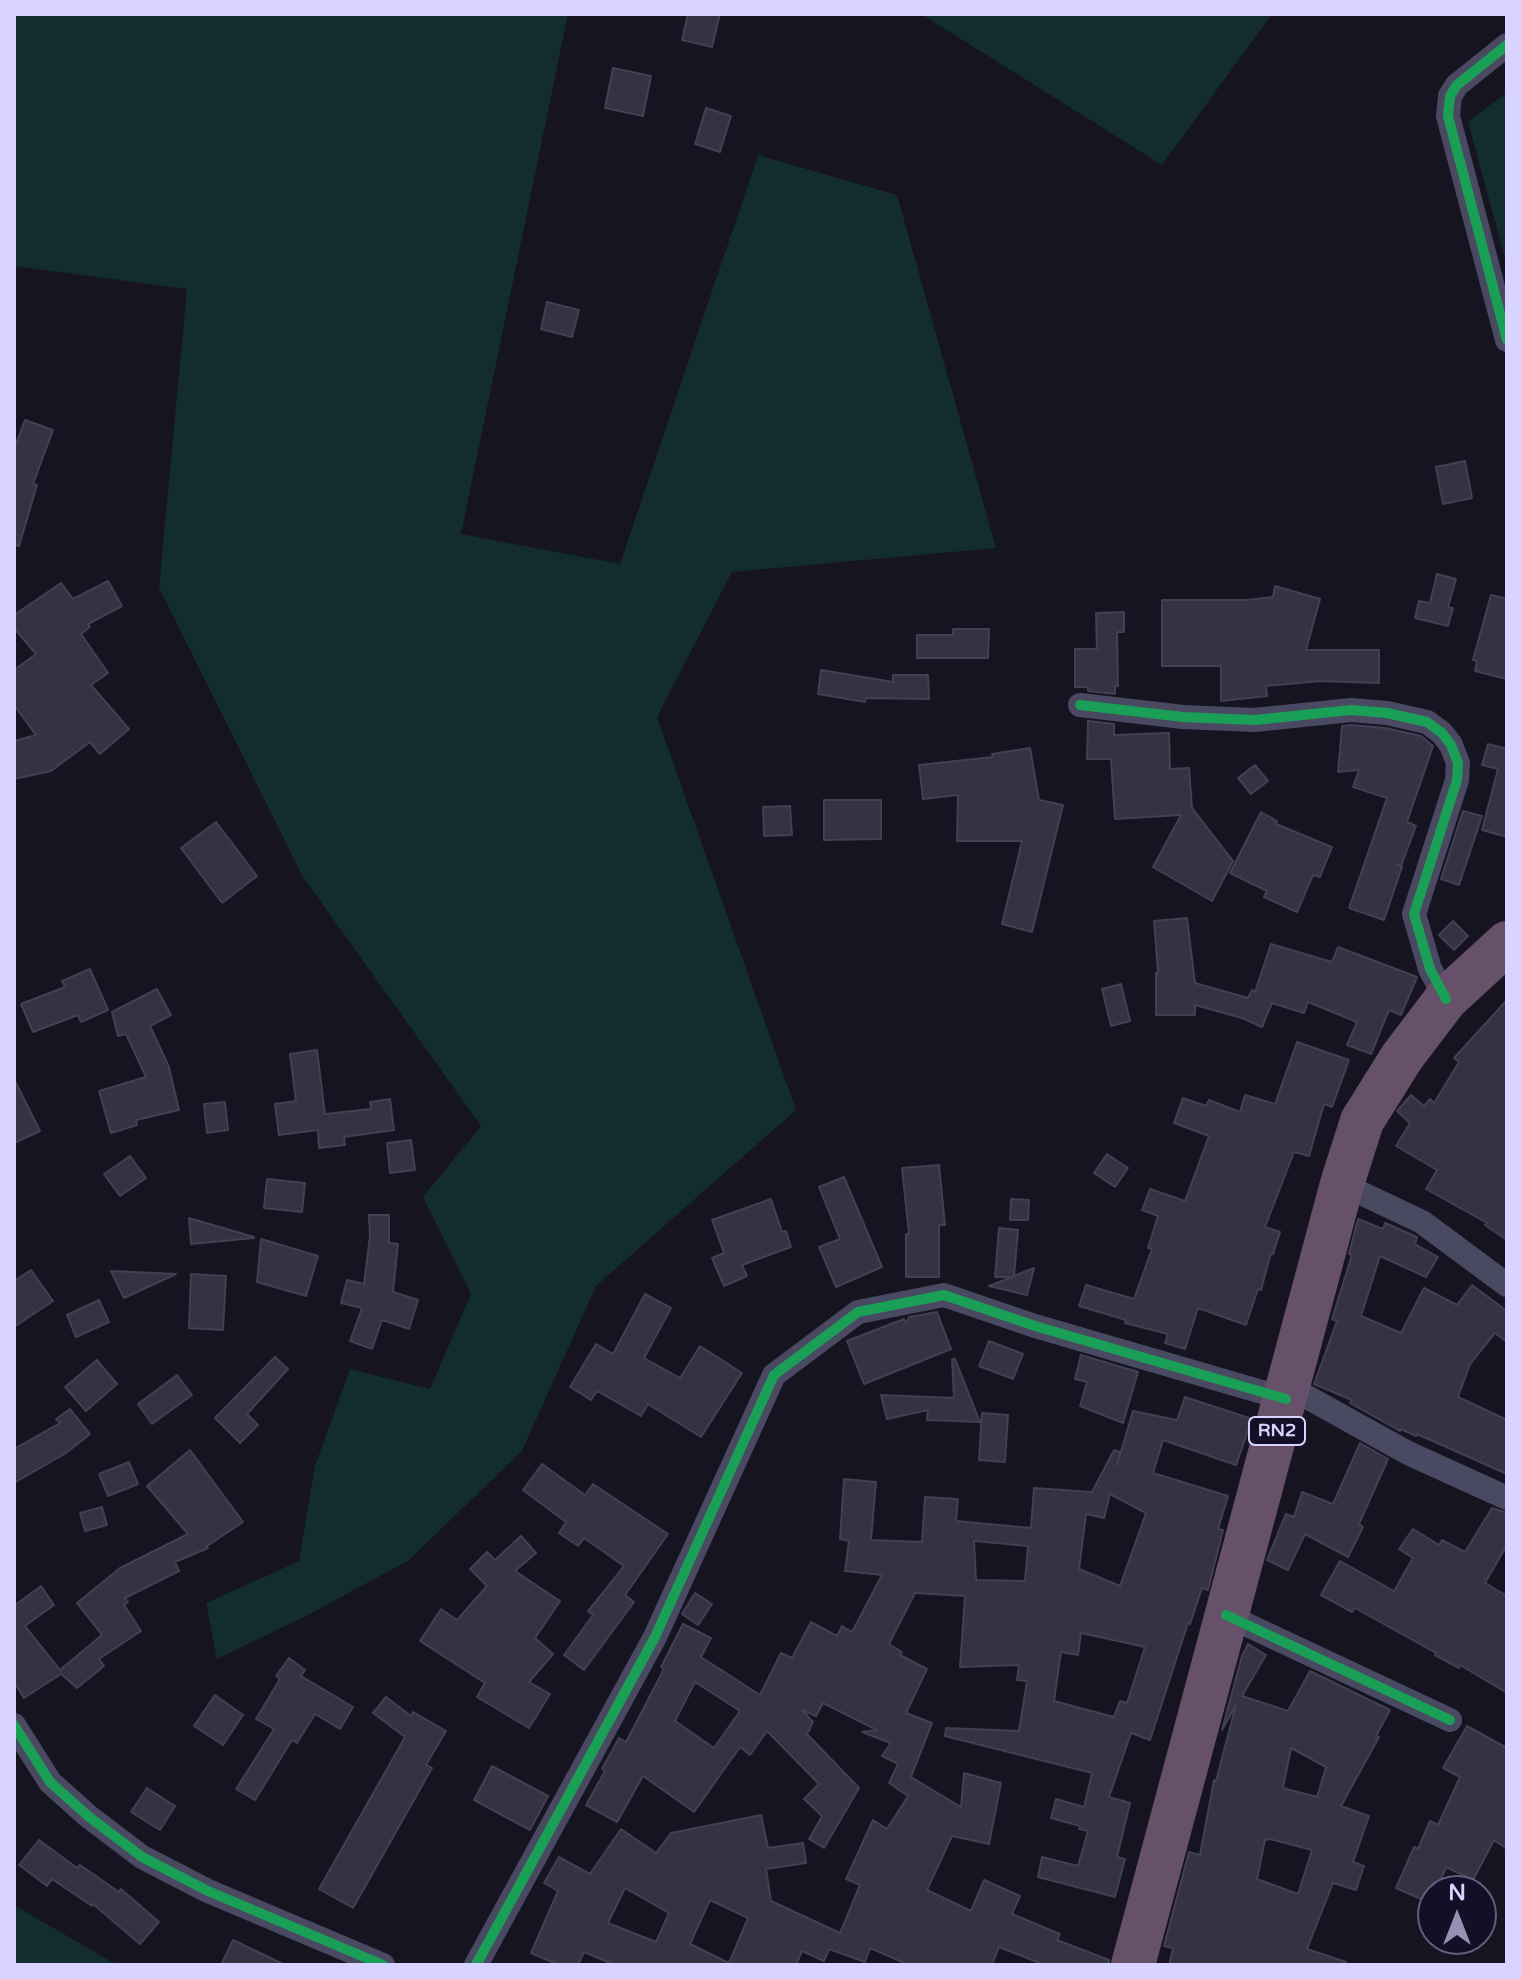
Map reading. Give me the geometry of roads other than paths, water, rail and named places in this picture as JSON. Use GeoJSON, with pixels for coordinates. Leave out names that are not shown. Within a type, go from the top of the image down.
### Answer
{"type":"FeatureCollection","features":[{"type":"Feature","properties":{"kind":"highway","name":"RN2"},"geometry":{"type":"LineString","coordinates":[[1133,1965],[1342,1184],[1362,1121],[1402,1057],[1446,999],[1507,943]]}},
{"type":"Feature","properties":{"kind":"street"},"geometry":{"type":"LineString","coordinates":[[1507,45],[1457,85],[1450,96],[1448,116],[1507,340]]}},
{"type":"Feature","properties":{"kind":"street"},"geometry":{"type":"LineString","coordinates":[[1080,705],[1183,717],[1255,720],[1351,710],[1387,713],[1427,722],[1442,733],[1458,763],[1457,780],[1414,914],[1430,969],[1446,999]]}},
{"type":"Feature","properties":{"kind":"street"},"geometry":{"type":"LineString","coordinates":[[1342,1184],[1422,1222],[1507,1285]]}},
{"type":"Feature","properties":{"kind":"street"},"geometry":{"type":"LineString","coordinates":[[476,1965],[655,1637],[774,1375],[858,1312],[944,1295],[1035,1326],[1288,1393],[1507,1498]]}},
{"type":"Feature","properties":{"kind":"street"},"geometry":{"type":"LineString","coordinates":[[1226,1615],[1450,1720]]}},
{"type":"Feature","properties":{"kind":"street"},"geometry":{"type":"LineString","coordinates":[[14,1725],[50,1782],[142,1857],[208,1891],[383,1965]]}}]}
